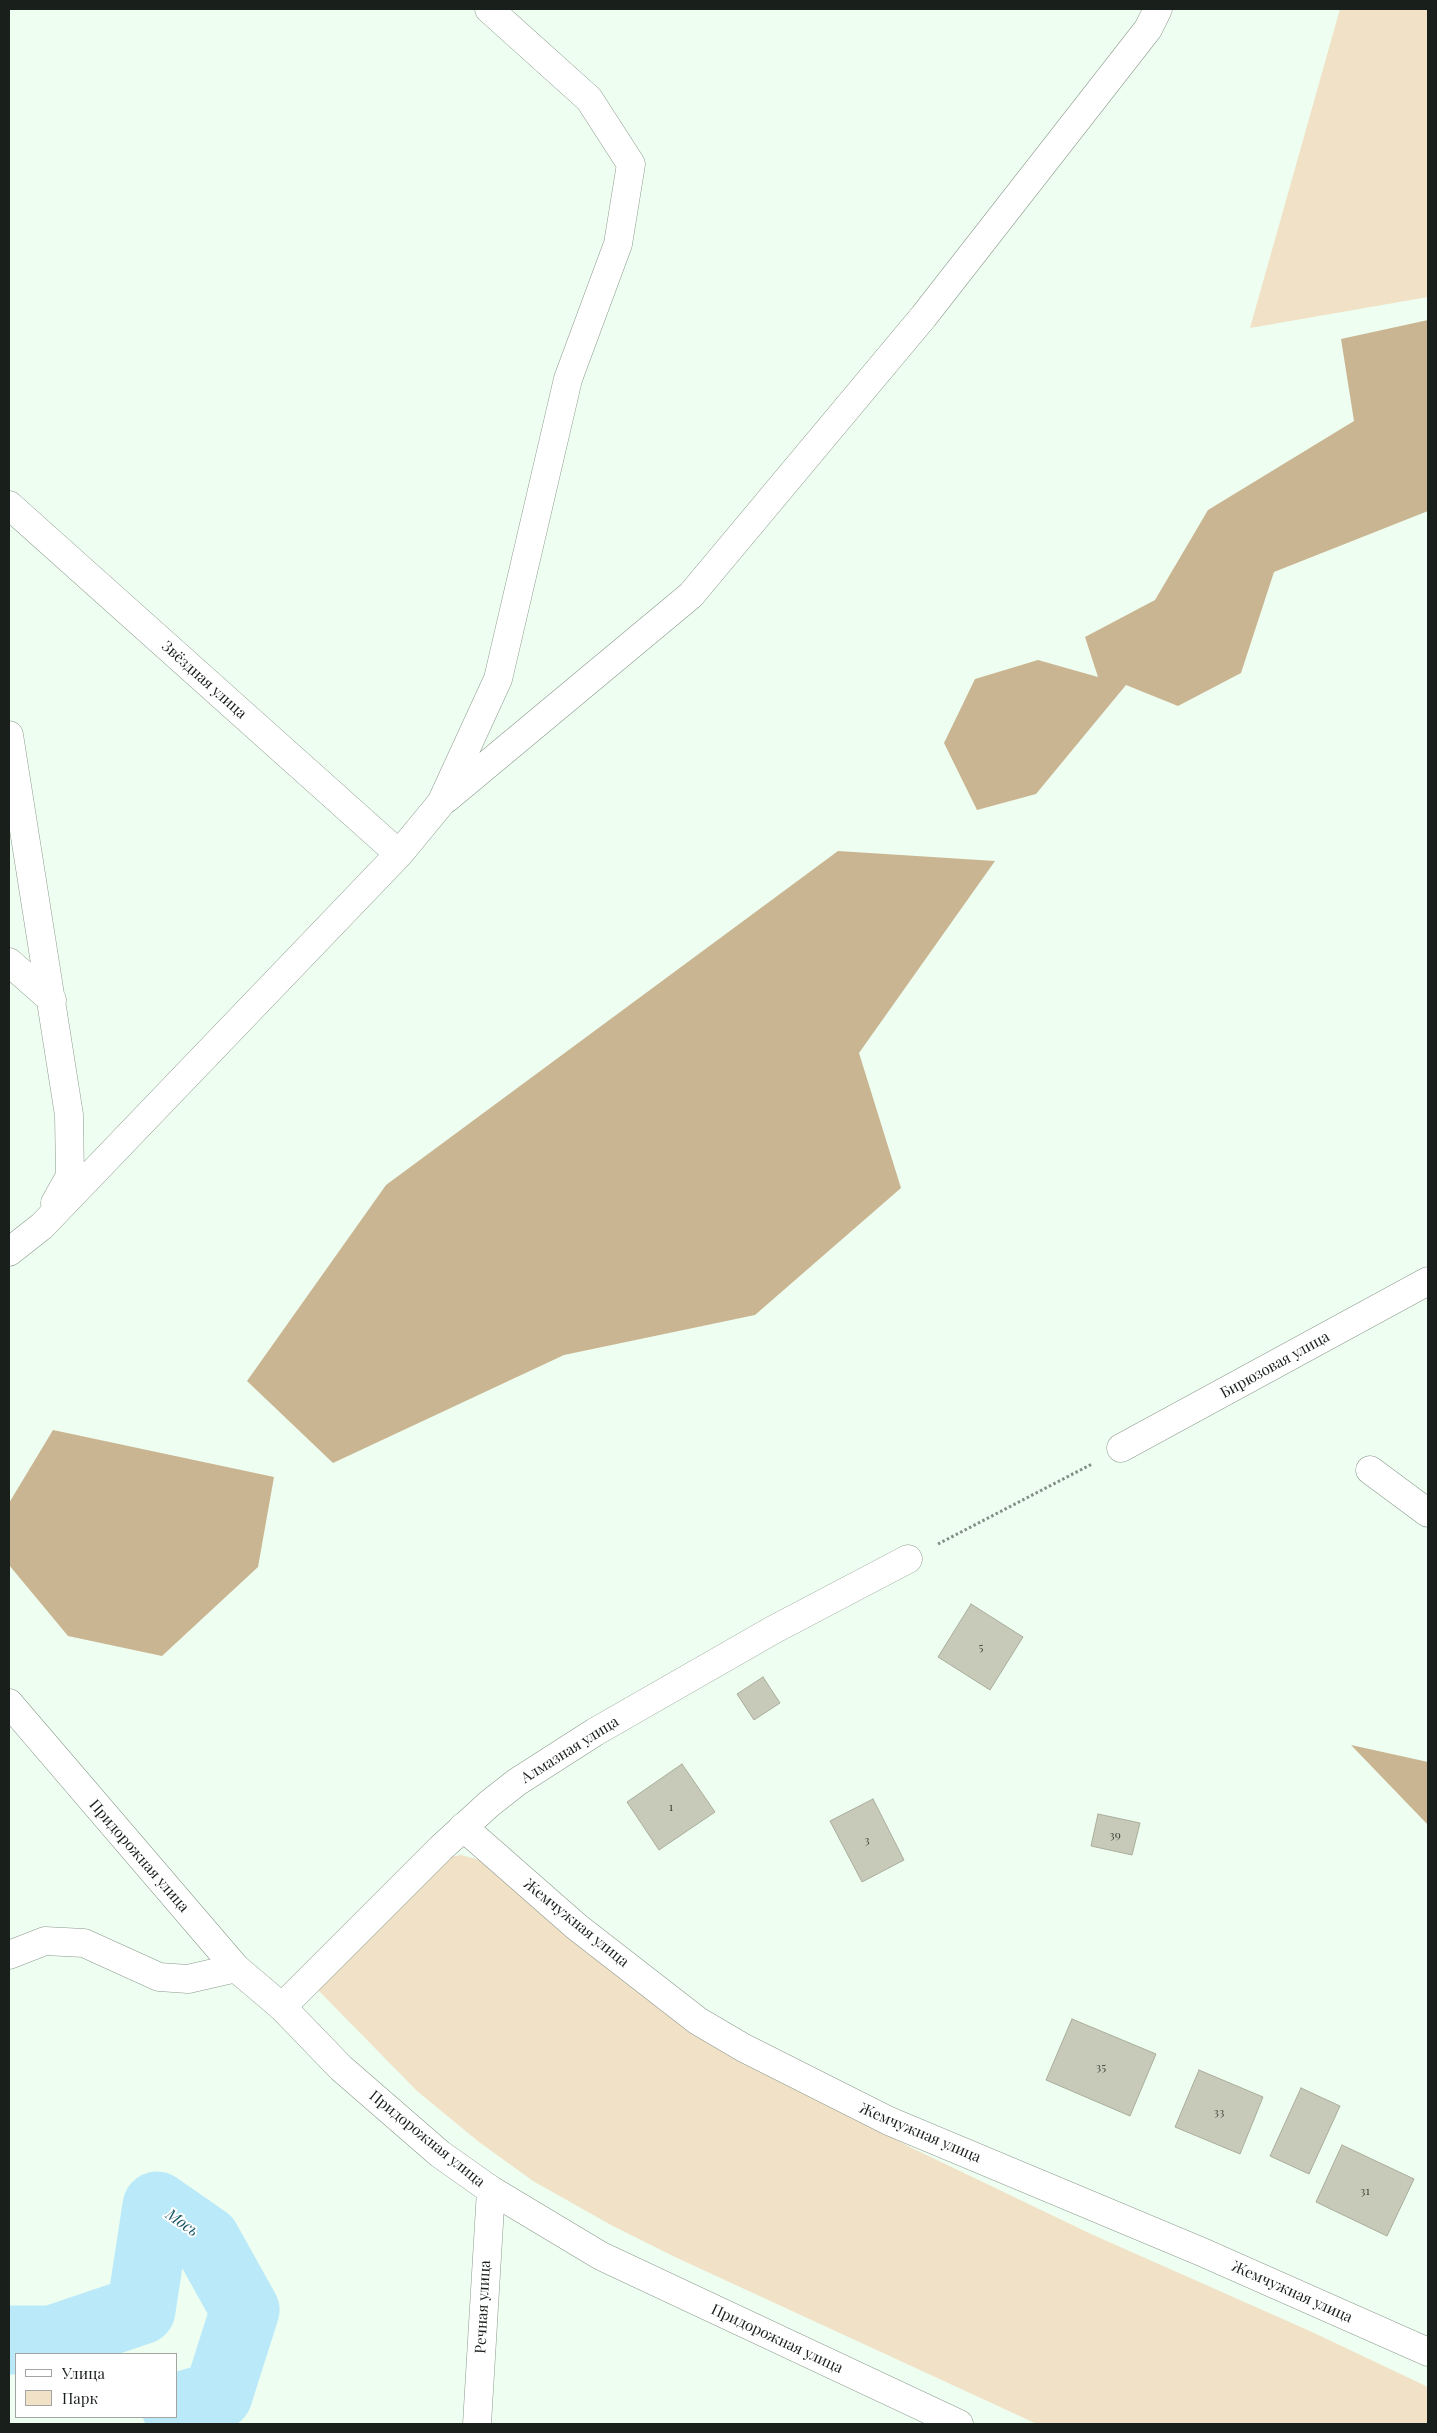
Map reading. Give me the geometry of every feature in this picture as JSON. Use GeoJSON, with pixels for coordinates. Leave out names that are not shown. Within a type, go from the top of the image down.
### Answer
{"type":"FeatureCollection","features":[{"type":"Feature","properties":{"kind":"street"},"geometry":{"type":"LineString","coordinates":[[441,803],[498,679],[568,378],[618,244],[631,164],[589,99],[489,9]]}},
{"type":"Feature","properties":{"kind":"street"},"geometry":{"type":"LineString","coordinates":[[9,1252],[42,1226],[399,854],[441,803],[691,595],[924,316],[1148,29],[1158,9]]}},
{"type":"Feature","properties":{"kind":"street","name":"Звёздная улица"},"geometry":{"type":"LineString","coordinates":[[9,505],[399,854]]}},
{"type":"Feature","properties":{"kind":"street"},"geometry":{"type":"LineString","coordinates":[[9,735],[69,1115],[70,1176],[42,1226]]}},
{"type":"Feature","properties":{"kind":"street"},"geometry":{"type":"LineString","coordinates":[[9,962],[52,1000]]}},
{"type":"Feature","properties":{"kind":"street","name":"Бирюзовая улица"},"geometry":{"type":"LineString","coordinates":[[1121,1448],[1428,1281]]}},
{"type":"Feature","properties":{"kind":"street"},"geometry":{"type":"LineString","coordinates":[[1370,1470],[1428,1513]]}},
{"type":"Feature","properties":{"kind":"street","name":"Алмазная улица"},"geometry":{"type":"LineString","coordinates":[[282,2007],[463,1827],[518,1782],[595,1732],[781,1626],[908,1560]]}},
{"type":"Feature","properties":{"kind":"street","name":"Придорожная улица"},"geometry":{"type":"LineString","coordinates":[[9,1703],[236,1968],[282,2007],[341,2068],[440,2154],[491,2190],[601,2256],[959,2424]]}},
{"type":"Feature","properties":{"kind":"street","name":"Жемчужная улица"},"geometry":{"type":"LineString","coordinates":[[463,1827],[577,1927],[698,2021],[744,2048],[889,2121],[1202,2252],[1428,2352]]}},
{"type":"Feature","properties":{"kind":"street"},"geometry":{"type":"LineString","coordinates":[[9,1954],[45,1941],[84,1942],[159,1977],[188,1979],[236,1968]]}},
{"type":"Feature","properties":{"kind":"street","name":"Речная улица"},"geometry":{"type":"LineString","coordinates":[[477,2424],[491,2190]]}},
{"type":"Feature","properties":{"kind":"path"},"geometry":{"type":"LineString","coordinates":[[908,1560],[1121,1448]]}},
{"type":"Feature","properties":{"kind":"green space"},"geometry":{"type":"Polygon","coordinates":[[[1340,9],[1428,9],[1428,297],[1250,328],[1340,9]]]}},
{"type":"Feature","properties":{"kind":"green space"},"geometry":{"type":"Polygon","coordinates":[[[461,1855],[487,1862],[512,1876],[689,2032],[914,2149],[1091,2234],[1312,2332],[1428,2387],[1428,2424],[1037,2424],[675,2257],[611,2225],[533,2181],[479,2142],[417,2091],[318,1990],[449,1857],[461,1855]]]}},
{"type":"Feature","properties":{"kind":"shaded area"},"geometry":{"type":"Polygon","coordinates":[[[1428,320],[1428,511],[1274,572],[1241,673],[1178,706],[1126,685],[1036,794],[977,810],[944,743],[975,679],[1038,660],[1098,677],[1085,637],[1155,600],[1208,510],[1354,421],[1341,339],[1428,320]]]}},
{"type":"Feature","properties":{"kind":"shaded area"},"geometry":{"type":"Polygon","coordinates":[[[838,851],[995,861],[859,1053],[901,1188],[755,1315],[564,1355],[333,1463],[247,1381],[386,1185],[838,851]]]}},
{"type":"Feature","properties":{"kind":"shaded area"},"geometry":{"type":"Polygon","coordinates":[[[53,1430],[274,1477],[258,1567],[162,1656],[68,1636],[9,1565],[9,1503],[53,1430]]]}},
{"type":"Feature","properties":{"kind":"shaded area"},"geometry":{"type":"Polygon","coordinates":[[[1351,1745],[1428,1762],[1428,1825],[1351,1745]]]}},
{"type":"Feature","properties":{"kind":"building"},"geometry":{"type":"Polygon","coordinates":[[[971,1604],[1023,1637],[990,1690],[938,1657],[971,1604]]]}},
{"type":"Feature","properties":{"kind":"building"},"geometry":{"type":"Polygon","coordinates":[[[763,1677],[780,1703],[754,1720],[737,1694],[763,1677]]]}},
{"type":"Feature","properties":{"kind":"building"},"geometry":{"type":"Polygon","coordinates":[[[682,1764],[715,1812],[659,1850],[627,1802],[682,1764]]]}},
{"type":"Feature","properties":{"kind":"building"},"geometry":{"type":"Polygon","coordinates":[[[873,1799],[904,1860],[862,1882],[830,1821],[873,1799]]]}},
{"type":"Feature","properties":{"kind":"building"},"geometry":{"type":"Polygon","coordinates":[[[1098,1814],[1140,1823],[1132,1855],[1091,1846],[1098,1814]]]}},
{"type":"Feature","properties":{"kind":"building"},"geometry":{"type":"Polygon","coordinates":[[[1072,2019],[1156,2054],[1130,2116],[1046,2080],[1072,2019]]]}},
{"type":"Feature","properties":{"kind":"building"},"geometry":{"type":"Polygon","coordinates":[[[1199,2070],[1263,2097],[1240,2154],[1175,2127],[1199,2070]]]}},
{"type":"Feature","properties":{"kind":"building"},"geometry":{"type":"Polygon","coordinates":[[[1301,2088],[1340,2106],[1309,2174],[1270,2156],[1301,2088]]]}},
{"type":"Feature","properties":{"kind":"building"},"geometry":{"type":"Polygon","coordinates":[[[1342,2145],[1414,2179],[1387,2236],[1316,2202],[1342,2145]]]}},
{"type":"Feature","properties":{"kind":"waterway","name":"Мось"},"geometry":{"type":"LineString","coordinates":[[9,2340],[52,2340],[141,2310],[157,2206],[206,2240],[245,2310],[218,2395],[178,2407]]}}]}
